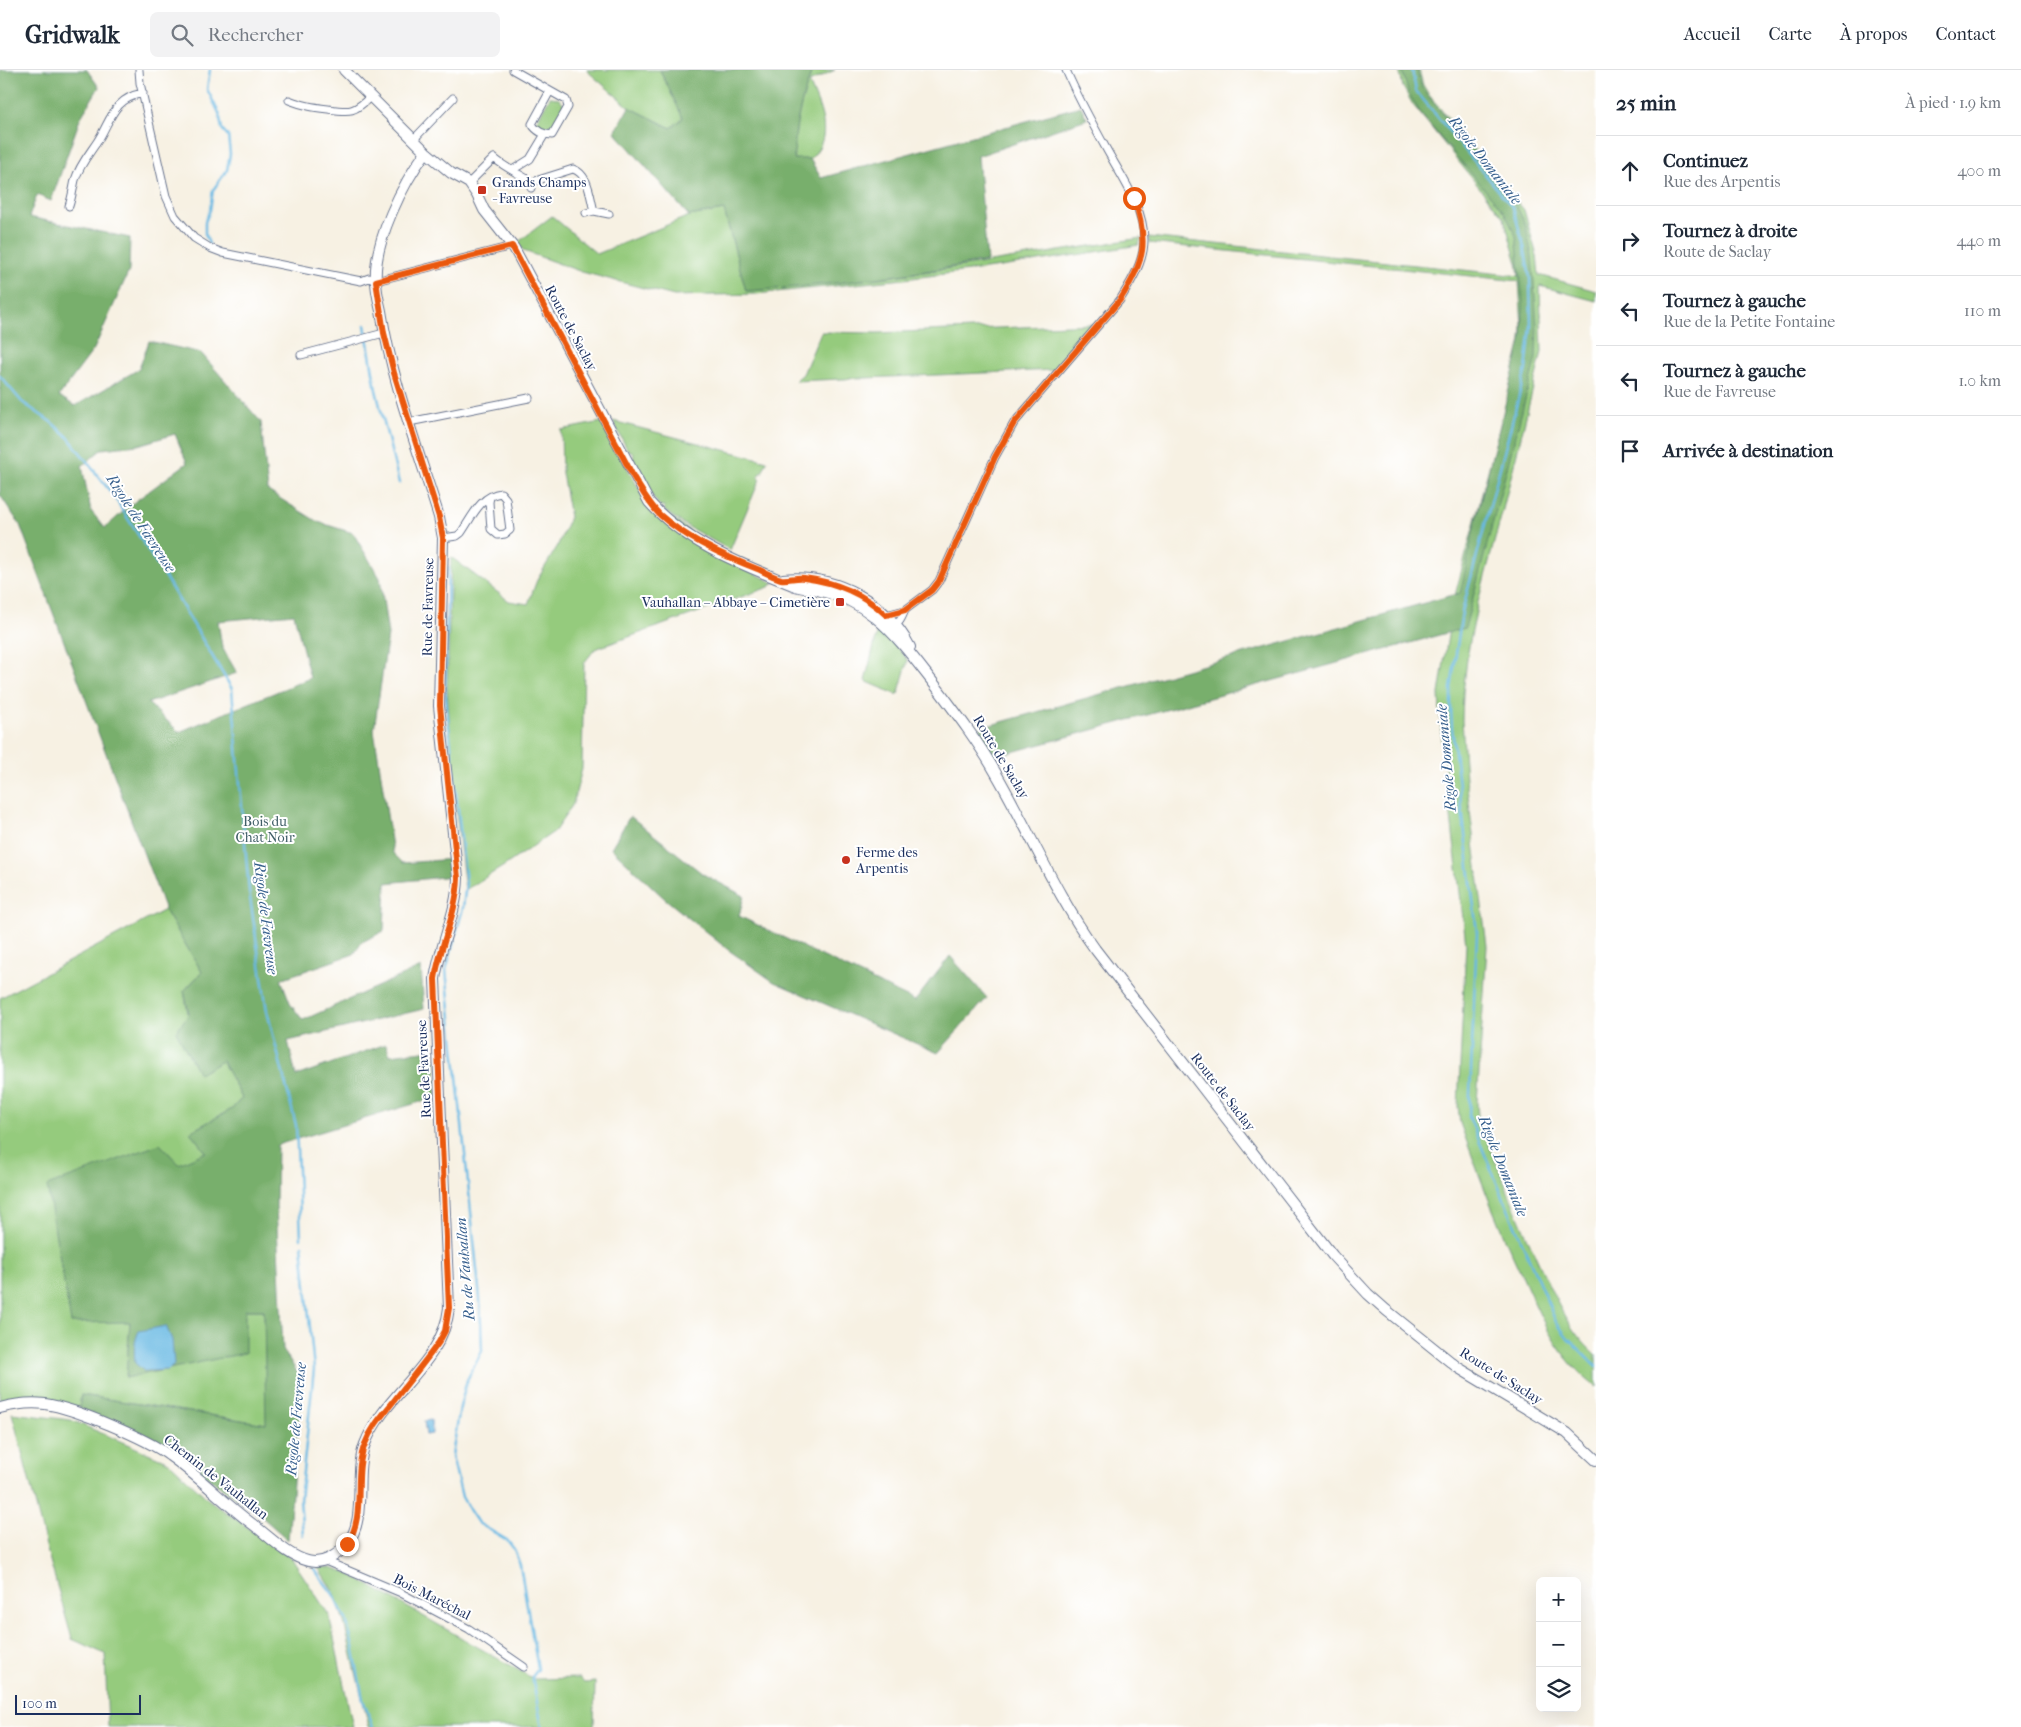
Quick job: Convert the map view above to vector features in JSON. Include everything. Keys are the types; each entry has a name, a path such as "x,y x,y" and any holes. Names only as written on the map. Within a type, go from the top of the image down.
{"main road":[{"name":"Route de Saclay","path":"344,70 426,152 451,173 469,183 477,194 484,210 512,246 649,502 659,514 688,535 745,564 797,586 820,590 841,597 861,607 884,626 917,661 952,706 988,758 1084,934 1333,1256 1386,1310 1457,1367 1567,1433 1596,1460"},
{"name":"Rue de Favreuse","path":"323,1560 339,1551 352,1536 356,1525 361,1457 369,1436 432,1353 445,1331 449,1308 435,979 438,960 458,892 458,878 440,706 443,538 439,517 409,422 384,333 376,281 380,248 387,225 408,178 426,152"},
{"name":"Route de Saclay","path":"782,579 805,578 822,581 847,589 866,599 896,625 917,661"},
{"name":"Chemin de Vauhallan","path":"0,1408 22,1404 48,1405 79,1414 145,1441 179,1462 237,1513 296,1556 313,1562 323,1560"}],"street":[{"path":"139,70 166,196 175,216 194,238 210,248 223,253 302,270 361,281 370,278 376,281 512,246"},
{"path":"513,70 566,100 568,107 552,135 536,130 532,124 550,91"},
{"path":"886,615 905,610 932,590 942,576 983,482 1014,423 1120,300 1132,281 1140,260 1144,240 1141,220 1134,198 1077,96 1066,70"},
{"path":"69,206 74,193 78,172 99,139 110,115 124,102 143,93"},
{"path":"289,100 314,109 329,109 342,112 362,106 371,96"},
{"path":"414,139 453,98"},
{"path":"514,170 530,159 545,134"},
{"path":"469,183 494,158 502,165 514,170 532,185 574,169 579,171 585,178 594,211"},
{"path":"586,214 594,211 609,214"},
{"path":"302,355 384,333"},
{"path":"409,422 529,398"},
{"path":"443,538 457,536 461,533 481,503 493,494 501,493 506,499 510,530 506,534 498,535 492,528 490,497"},
{"name":"Route de Saclay","path":"861,607 870,608 891,626 896,625"},
{"path":"896,625 901,620 905,610"},
{"name":"Bois Maréchal","path":"323,1560 399,1592 469,1629 524,1667"}],"green space":[{"name":"Bois du Chat Noir","path":"0,70 87,70 99,87 80,119 51,201 37,195 29,217 130,238 129,271 94,349 59,396 75,406 139,369 149,341 201,353 261,422 268,491 318,522 353,533 380,578 388,635 374,730 393,853 403,863 453,859 453,876 386,883 384,931 362,942 354,954 281,979 291,1005 303,1020 421,967 424,1009 288,1041 296,1076 386,1044 390,1055 431,1050 435,1061 437,1097 277,1145 276,1206 283,1349 302,1380 288,1540 263,1518 171,1450 79,1408 81,1395 266,1424 264,1310 245,1310 245,1353 126,1378 130,1322 71,1323 47,1186 160,1144 179,1164 206,1152 190,1132 232,1109 242,1098 222,1061 199,1074 176,1031 189,1014 184,991 202,972 165,910 20,525 0,495","holes":["175,434 187,463 133,503 105,528 91,511 82,466 102,449 138,445","294,614 310,678 179,732 148,703 237,673 222,647 218,621"]},
{"path":"586,70 660,70 683,118 671,128 629,107"},
{"path":"660,70 812,70 799,114 795,135 794,159 810,159 821,178 1081,106 1087,119 978,156 987,261 867,279 746,291 724,210 689,216 615,132 629,107 671,128 683,118"},
{"path":"812,70 835,70 809,82 821,112 824,131 822,141 818,150 810,159 794,160 795,136 799,114"},
{"path":"1399,70 1419,70 1423,85 1429,95 1524,210 1537,256 1539,275 1596,291 1596,301 1540,286 1542,352 1478,602 1468,651 1462,720 1466,779 1487,946 1477,1103 1478,1116 1524,1230 1558,1304 1570,1325 1596,1355 1596,1387 1582,1376 1561,1351 1537,1309 1482,1182 1460,1123 1458,1106 1466,944 1441,732 1439,694 1453,603 1520,350 1522,327 1519,281 1149,243 1149,237 1520,276 1520,280 1533,275 1519,275 1504,218 1413,105 1403,87"},
{"path":"1402,70 1417,70 1422,88 1516,204 1526,226 1532,256 1537,325 1536,358 1465,628 994,757 980,728 1460,593 1474,528 1522,337 1523,305 1516,236 1504,212 1422,116 1408,92"},
{"path":"550,97 559,99 565,107 552,128 544,131 540,129 536,122"},
{"path":"724,210 746,291 895,276 1141,238 1139,245 1001,267 756,294 674,296 582,272 524,251 517,243 552,216 597,254 689,216"},
{"path":"1093,324 1055,370 795,381 803,374 821,332 877,333"},
{"path":"613,421 767,461 762,473 760,473 758,478 760,479 730,550 685,525 665,511 664,506 660,506 633,459 634,453 627,449"},
{"path":"601,422 638,487 650,502 732,562 774,583 769,587 595,649 584,663 582,769 573,804 555,831 465,890 454,793 447,688 451,557 509,601 528,604 537,580 557,547 570,517 562,473 561,430"},
{"path":"879,626 908,660 898,695 865,681"},
{"path":"630,816 703,874 744,896 739,916 915,1001 950,956 987,998 938,1053 774,982 727,949 664,898 611,848"},
{"path":"165,910 202,972 184,991 199,1074 222,1060 242,1098 232,1109 190,1132 206,1152 179,1165 160,1144 71,1323 130,1321 126,1378 245,1310 264,1310 267,1424 81,1395 79,1408 50,1399 30,1396 0,1401 0,998"},
{"path":"12,1413 71,1420 169,1462 209,1500 292,1559 329,1615 353,1727 108,1727 105,1654 72,1639"},
{"path":"317,1566 349,1574 534,1679 580,1678 584,1683 595,1682 594,1727 369,1727 344,1622 335,1594"}],"water":[{"path":"166,1326 172,1340 174,1365 168,1370 144,1371 135,1363 135,1346 139,1331"},
{"path":"431,1420 432,1434 426,1435 424,1421"}],"waterway":[{"name":"Ru de Vauhallan","path":"209,244 205,234 205,222 210,210 213,190 227,170 230,154 228,136 222,129 219,113 207,89 210,70"},
{"name":"Rigole Domaniale","path":"1412,70 1416,91 1513,208 1524,246 1530,278 1531,326 1526,369 1462,612 1451,689 1452,728 1477,932 1469,1117 1556,1322 1568,1338 1596,1366"},
{"name":"Ru de Vauhallan","path":"365,325 376,390 399,483"},
{"name":"Rigole de Favreuse","path":"0,376 22,402 51,422 68,437 113,495 232,689 249,891 267,1011 296,1125 301,1238"},
{"name":"Ru de Vauhallan","path":"448,567 445,691 466,883 463,908 446,970 480,1299 482,1351 467,1380 460,1407 452,1456 462,1497 470,1511 478,1523 507,1540 514,1549 520,1565 538,1669 532,1677 542,1727"},
{"name":"Rigole de Favreuse","path":"302,1245 314,1369 300,1500 303,1535"},
{"name":"Rigole de Favreuse","path":"314,1569 333,1594 346,1619 363,1700 373,1727"}],"place":[{"name":"Grands Champs - Favreuse","path":"482,190"},
{"name":"Vauhallan – Abbaye – Cimetière","path":"840,602"},
{"name":"Ferme des Arpentis","path":"846,860"}],"route":[{"path":"347,1544 356,1525 359,1470 364,1446 374,1426 439,1342 445,1331 449,1308 435,979 438,960 458,892 458,878 455,835 441,735 443,538 439,517 394,373 384,333 376,281 512,246 634,478 659,514 710,548 745,564 782,579 805,578 847,589 866,599 886,615 905,610 932,590 939,581 979,490 1014,423 1120,300 1132,281 1140,260 1144,240 1141,220 1134,198"}]}
